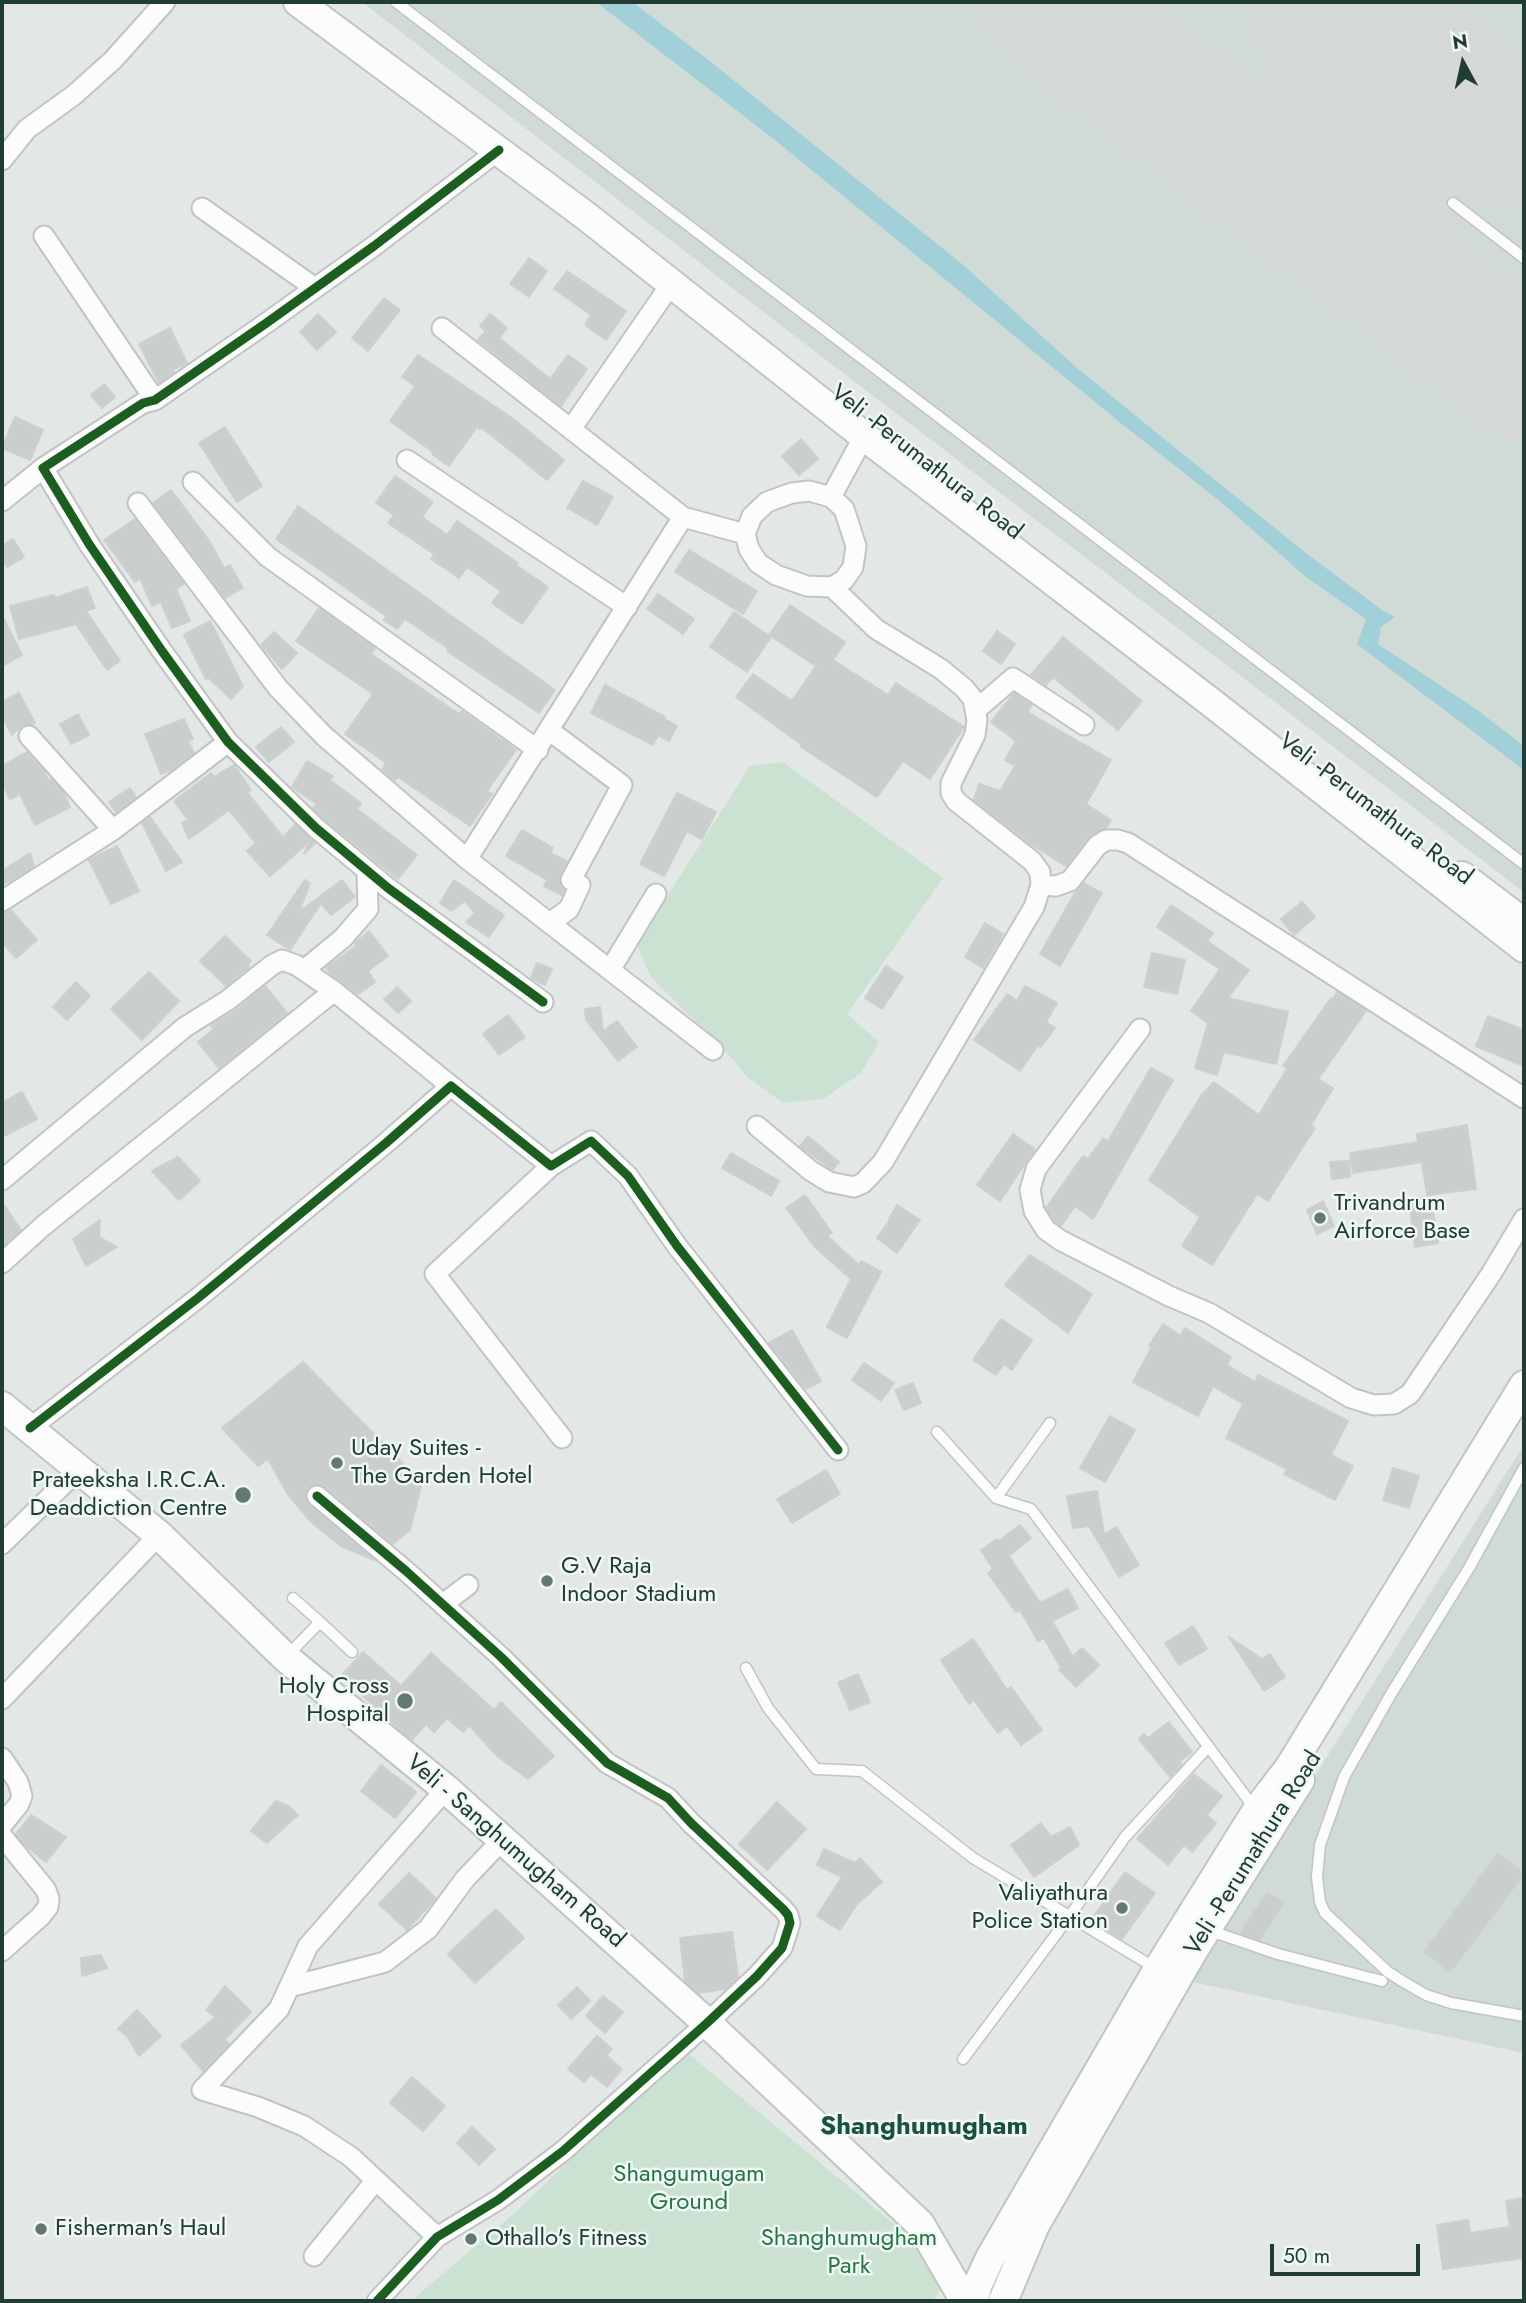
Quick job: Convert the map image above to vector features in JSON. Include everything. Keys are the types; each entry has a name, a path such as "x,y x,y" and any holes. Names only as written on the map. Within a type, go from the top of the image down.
{"main road":[{"path":"298,2 586,216 864,436 1524,948"},
{"name":"Veli -Perumathura Road","path":"329,2 710,292 879,428 1373,810 1524,923"},
{"path":"973,2301 989,2258 1158,1969 1256,1812 1289,1768 1524,1385"},
{"name":"Veli - Sanghumugham Road","path":"2,1406 159,1535 286,1658 446,1788 707,2023 920,2224 965,2301"},
{"name":"Veli -Perumathura Road","path":"1003,2301 1035,2225 1206,1930 1524,1418"}],"street":[{"path":"2,160 27,129 74,95 113,60 165,2"},
{"path":"2,501 43,468 143,403 155,400 315,288 499,150"},
{"path":"202,208 315,288"},
{"path":"44,236 155,400"},
{"path":"571,429 671,284"},
{"path":"442,328 684,517 745,534"},
{"path":"831,498 864,436"},
{"path":"407,460 627,607"},
{"path":"43,468 104,566 228,742 316,828 367,871 543,1002"},
{"path":"193,482 268,557 538,750"},
{"path":"809,491 831,498 844,509 856,546 853,567 844,580 832,587 807,586 776,575 758,563 749,549 745,534 752,516 767,502 792,493 809,491"},
{"path":"138,503 278,688 324,736 467,859 713,1050"},
{"path":"467,859 684,517"},
{"path":"832,587 876,629 941,670 964,688 973,699 976,709 975,735 951,783 951,793 956,802 1032,862 1046,881"},
{"path":"976,709 1013,678 1084,725"},
{"path":"550,731 622,785 571,880 580,885 569,909 550,923"},
{"path":"29,736 113,830"},
{"path":"2,901 113,830 228,742"},
{"path":"1046,881 1070,881 1097,846 1106,840 1128,843 1524,1098"},
{"path":"304,970 343,937 368,909 367,871"},
{"path":"757,1126 811,1171 829,1182 854,1187 863,1183 883,1162 1034,906 1046,881"},
{"path":"610,970 656,894"},
{"path":"2,1180 185,1027 228,1000 282,960 304,970 334,991 551,1166"},
{"path":"2,1263 53,1217 334,991"},
{"path":"1140,1028 1036,1169 1030,1190 1034,1211 1046,1230 1060,1240 1169,1296 1209,1313 1351,1398 1374,1405 1394,1404 1410,1394 1524,1219"},
{"path":"30,1427 198,1298 451,1086"},
{"path":"562,1438 435,1274 551,1166 591,1141 628,1176 677,1246 838,1450"},
{"path":"2,1544 80,1468"},
{"path":"317,1496 501,1657 607,1763 668,1798 788,1915 790,1923 782,1948 707,2023 563,2151 498,2200 437,2237 377,2301"},
{"path":"2,1699 159,1535"},
{"path":"443,1604 468,1585"},
{"path":"2,1758 18,1782 22,1796 2,1825"},
{"path":"437,2237 351,2157 304,2126 258,2107 202,2090 279,2008 308,1946 446,1788"},
{"path":"2,1836 46,1891 49,1899 48,1907 40,1917 2,1951"},
{"path":"289,1987 385,1962 428,1929 464,1879 503,1839"},
{"path":"314,2256 376,2180"}],"lane":[{"path":"396,2 1524,864"},
{"path":"1453,203 1524,258"},
{"path":"996,1498 1051,1423"},
{"path":"937,1432 996,1498 1031,1508 1256,1812"},
{"path":"1524,1468 1469,1568 1391,1694 1344,1777 1324,1833 1317,1877 1325,1913 1388,1972 1426,1995 1444,2001 1524,2016"},
{"path":"293,1598 352,1652"},
{"path":"286,1658 320,1622"},
{"path":"746,1668 768,1708 816,1769 862,1771 973,1858 1158,1969"},
{"path":"963,2059 1125,1838 1208,1747"},
{"path":"1206,1930 1278,1954 1382,1981"}],"shaded area":[{"path":"362,2 1524,2 1524,892 783,327"},
{"path":"1524,1445 1524,2053 1188,1981 1328,1755"}],"green space":[{"path":"783,762 943,878 847,1014 879,1042 861,1073 823,1099 783,1103 746,1076 731,1057 650,976 637,944 750,766"},
{"name":"Shangumugam Ground","path":"684,2050 936,2259 940,2289 933,2301 411,2301 518,2210"}],"water":[{"path":"596,2 632,2 706,58 962,264 1077,368 1163,438 1307,554 1395,617 1381,627 1378,644 1476,709 1524,746 1524,770 1357,644 1366,619 1306,577 1221,502 775,140"}],"building":[{"path":"529,258 547,271 529,297 510,284"},
{"path":"567,271 626,311 606,340 585,325 591,315 554,289"},
{"path":"384,298 400,310 368,351 352,338"},
{"path":"318,314 336,332 317,350 300,332"},
{"path":"490,314 507,328 499,338 550,379 568,355 587,369 561,406 478,340 486,331 480,326"},
{"path":"170,328 187,363 172,370 174,372 159,383 139,344"},
{"path":"418,355 512,418 564,460 547,480 481,427 477,427 449,466 432,454 433,452 390,421 415,386 402,377"},
{"path":"104,384 115,397 102,408 91,395"},
{"path":"15,417 43,430 30,460 2,448"},
{"path":"225,427 262,486 237,502 199,443"},
{"path":"801,439 818,459 799,475 782,456"},
{"path":"395,476 433,502 422,517 447,535 457,521 548,587 522,624 492,603 501,591 467,567 459,578 431,559 434,554 388,523 394,515 376,503"},
{"path":"583,481 613,497 597,525 567,508"},
{"path":"171,490 210,542 224,568 230,565 243,588 225,598 153,503"},
{"path":"298,506 555,690 539,713 405,619 397,629 384,620 386,616 276,539"},
{"path":"135,519 184,584 176,589 190,621 172,628 161,602 152,606 140,578 135,582 104,540"},
{"path":"13,539 24,557 7,567 2,558 2,546"},
{"path":"689,550 757,591 743,614 675,572"},
{"path":"87,587 95,608 86,611 120,661 107,670 76,624 19,639 10,606 54,595 55,598"},
{"path":"658,594 694,619 683,634 647,609"},
{"path":"790,605 845,642 833,660 888,695 896,683 964,727 930,779 903,761 877,797 801,747 802,745 736,697 753,674 792,701 816,666 769,635"},
{"path":"319,608 375,648 371,654 459,714 462,711 516,750 487,791 492,794 470,826 398,777 395,780 382,769 386,763 345,734 373,694 296,641"},
{"path":"734,612 771,637 747,672 710,647"},
{"path":"2,615 22,655 2,666"},
{"path":"210,621 243,686 231,699 209,678 206,679 184,635"},
{"path":"997,631 1015,644 1001,664 983,651"},
{"path":"274,632 297,653 282,669 261,645"},
{"path":"1063,637 1142,701 1118,730 1053,677 1046,685 1031,675"},
{"path":"605,685 677,726 669,741 658,735 653,745 591,713"},
{"path":"19,693 35,723 21,726 12,735 2,716 2,702"},
{"path":"1014,693 1032,705 1027,712 1111,760 1086,804 1111,820 1106,828 1088,838 1066,866 1029,843 974,800 979,784 1000,791 1015,766 1005,760 1016,741 991,722"},
{"path":"78,714 89,735 71,744 60,724"},
{"path":"184,719 193,739 188,741 194,753 173,769 161,774 145,734"},
{"path":"281,727 294,742 269,762 256,747"},
{"path":"27,752 49,781 51,779 63,792 70,807 35,825 20,794 10,799 2,783 2,766"},
{"path":"307,761 333,776 330,780 361,803 357,809 417,855 398,879 324,819 313,808 317,804 292,787"},
{"path":"234,765 251,790 247,792 283,837 295,825 315,843 304,854 309,842 270,876 247,851 256,843 229,810 189,839 182,823 188,820 174,801 211,773 214,777"},
{"path":"130,788 136,797 116,812 109,802"},
{"path":"677,793 716,812 702,839 687,831 664,876 640,864"},
{"path":"150,817 182,862 166,871 142,823"},
{"path":"522,830 553,848 550,853 567,861 559,880 564,890 562,895 544,886 547,880 506,856"},
{"path":"117,846 139,891 111,904 89,860"},
{"path":"30,853 34,866 2,884 2,871"},
{"path":"305,880 310,883 299,912 342,880 355,897 331,915 321,903 290,950 267,935"},
{"path":"454,880 504,915 489,937 466,922 475,913 465,901 451,911 440,903"},
{"path":"1084,883 1102,893 1060,966 1040,954 1076,891"},
{"path":"1302,902 1315,917 1294,935 1281,919"},
{"path":"1171,905 1213,933 1207,941 1249,970 1228,998 1288,1012 1276,1064 1224,1052 1217,1075 1195,1068 1208,1023 1191,1011 1220,969 1157,927"},
{"path":"11,910 37,940 16,958 2,942 2,913"},
{"path":"985,923 1003,934 983,968 965,957"},
{"path":"369,931 388,956 368,971 375,982 358,994 326,968 356,946 355,943"},
{"path":"225,936 251,961 249,967 226,986 200,961"},
{"path":"1152,953 1185,960 1177,994 1144,987"},
{"path":"537,963 552,969 545,985 531,978"},
{"path":"886,966 903,977 882,1009 865,998"},
{"path":"149,972 179,1001 142,1040 111,1009"},
{"path":"76,982 90,996 67,1020 53,1007"},
{"path":"265,986 287,1013 219,1068 198,1042 214,1029 211,1025 236,1010"},
{"path":"1025,986 1057,1003 1046,1022 1055,1028 1041,1047 1038,1045 1020,1071 974,1040 1007,994 1017,1001"},
{"path":"397,987 411,1001 398,1013 384,999"},
{"path":"1337,992 1366,1011 1318,1079 1333,1088 1311,1125 1315,1128 1268,1201 1257,1194 1212,1265 1182,1246 1200,1217 1149,1180 1201,1096 1214,1082 1259,1115 1288,1067 1283,1066"},
{"path":"600,1007 603,1031 617,1021 637,1047 618,1061 586,1020 585,1009"},
{"path":"508,1015 525,1037 499,1055 483,1034"},
{"path":"1488,1016 1524,1030 1524,1066 1476,1046"},
{"path":"1151,1068 1173,1080 1093,1219 1075,1206 1061,1226 1046,1208 1083,1156 1088,1159 1103,1138 1108,1141"},
{"path":"22,1092 37,1119 2,1137 2,1103"},
{"path":"1467,1125 1476,1189 1427,1195 1422,1162 1353,1173 1350,1153 1418,1142 1417,1134"},
{"path":"1013,1134 1035,1149 1000,1201 977,1185"},
{"path":"808,1136 839,1162 832,1170 800,1146"},
{"path":"731,1153 779,1181 771,1196 722,1168"},
{"path":"178,1157 200,1181 179,1200 152,1171"},
{"path":"1349,1161 1350,1177 1332,1179 1330,1162"},
{"path":"805,1195 832,1233 827,1236 859,1265 861,1261 881,1272 847,1338 827,1327 851,1279 814,1246 786,1208"},
{"path":"1431,1196 1438,1243 1415,1247 1409,1199"},
{"name":"Trivandrum Airforce Base","path":"1323,1201 1334,1226 1317,1234 1307,1210"},
{"path":"2,1202 21,1230 2,1247"},
{"path":"897,1205 920,1220 897,1253 877,1238"},
{"path":"100,1220 99,1237 117,1247 86,1266 73,1239"},
{"path":"1030,1255 1092,1294 1068,1333 1005,1285"},
{"path":"1001,1319 1032,1340 1012,1370 1004,1364 996,1375 973,1360"},
{"path":"1163,1324 1181,1336 1185,1328 1231,1357 1227,1365 1255,1382 1258,1375 1348,1421 1331,1455 1353,1466 1335,1500 1284,1474 1287,1469 1226,1438 1243,1404 1213,1386 1198,1416 1133,1382 1152,1347 1149,1346"},
{"path":"792,1330 821,1381 806,1389 769,1343"},
{"name":"Uday Suites - The Garden Hotel","path":"303,1362 422,1483 410,1530 393,1544 325,1487 314,1484 307,1489 305,1499 309,1505 374,1560 341,1546 310,1521 287,1493 268,1459 258,1466 222,1428"},
{"path":"864,1363 894,1383 881,1401 852,1380"},
{"path":"913,1383 921,1403 904,1410 895,1390"},
{"path":"1110,1416 1135,1430 1105,1482 1080,1468"},
{"path":"1393,1468 1419,1476 1409,1508 1383,1500"},
{"path":"826,1470 840,1494 792,1523 777,1499"},
{"path":"1097,1491 1104,1534 1116,1527 1139,1565 1119,1577 1089,1526 1073,1528 1067,1496"},
{"path":"1020,1525 1031,1538 1009,1556 1040,1603 1068,1589 1078,1608 1052,1621 1073,1657 1082,1648 1099,1665 1076,1687 1059,1670 1061,1668 1044,1638 1038,1641 1020,1610 1016,1612 988,1573 993,1569 981,1550 997,1539 999,1541"},
{"path":"1193,1626 1207,1649 1179,1665 1165,1643"},
{"path":"1229,1637 1262,1659 1270,1654 1285,1677 1264,1691"},
{"path":"973,1639 1007,1690 1011,1687 1042,1730 1021,1745 1007,1726 998,1733 974,1700 969,1704 941,1660"},
{"path":"363,1652 401,1686 431,1653 494,1710 501,1702 554,1756 528,1779 496,1755 469,1725 463,1732 447,1718 434,1732 426,1724 412,1740 341,1676"},
{"path":"858,1674 870,1702 850,1710 838,1683"},
{"path":"1169,1722 1192,1752 1179,1762 1182,1764 1170,1777 1139,1739 1144,1734 1148,1738"},
{"path":"381,1765 416,1792 395,1818 361,1791"},
{"path":"1194,1774 1222,1796 1207,1815 1216,1823 1192,1852 1184,1845 1168,1865 1137,1839"},
{"path":"276,1801 288,1806 298,1815 267,1843 251,1831"},
{"path":"777,1802 806,1829 767,1870 739,1844"},
{"path":"31,1815 66,1837 46,1862 16,1834"},
{"path":"1041,1823 1051,1837 1070,1827 1079,1845 1034,1877 1011,1845"},
{"path":"824,1849 855,1863 860,1858 882,1882 857,1904 840,1930 817,1916 842,1877 817,1865"},
{"path":"1498,1853 1524,1874 1450,1972 1424,1952"},
{"name":"Valiyathura Police Station","path":"1125,1872 1155,1893 1122,1939 1091,1920"},
{"path":"409,1873 436,1898 407,1930 379,1904"},
{"path":"1267,1893 1284,1903 1259,1940 1244,1935 1241,1932"},
{"path":"496,1909 524,1938 475,1983 448,1954"},
{"path":"732,1932 738,1977 725,1989 698,1993 685,1981 680,1938"},
{"path":"101,1955 107,1968 82,1976 81,1958"},
{"path":"225,1986 251,2012 225,2039 229,2044 203,2071 181,2045 216,2017 206,2010"},
{"path":"577,1987 590,2001 571,2019 558,2005"},
{"path":"603,1996 623,2012 605,2033 586,2016"},
{"path":"137,2010 161,2036 139,2056 127,2036 118,2029"},
{"path":"597,2036 612,2049 606,2055 622,2069 607,2087 591,2074 584,2082 568,2069"},
{"path":"412,2077 445,2106 423,2131 390,2103"},
{"path":"472,2127 495,2149 479,2165 457,2143"},
{"path":"1524,2198 1524,2258 1443,2269 1437,2225 1468,2220 1470,2233 1510,2227 1506,2201"}],"taxiway":[{"path":"1281,2 1281,25 1286,49 1295,71 1306,87 1453,203"}],"runway":[{"path":"1042,2 1524,373"},
{"path":"1341,2 1524,143"}],"cycle path":[{"path":"499,150 374,246 265,324 155,400 143,403 43,468 89,544 228,742 316,828 388,888 543,1002"},
{"path":"30,1428 198,1298 451,1086 551,1166 591,1141 628,1176 677,1246 838,1450"},
{"path":"317,1496 406,1571 501,1657 607,1763 668,1798 783,1909 790,1923 782,1948 757,1976 707,2023 563,2151 498,2200 437,2237 377,2301"}],"place":[{"name":"Trivandrum Airforce Base","path":"1320,1218"},
{"name":"Uday Suites - The Garden Hotel","path":"337,1463"},
{"name":"Prateeksha I.R.C.A. Deaddiction Centre","path":"243,1495"},
{"name":"G.V Raja Indoor Stadium","path":"547,1581"},
{"name":"Holy Cross Hospital","path":"405,1701"},
{"name":"Valiyathura Police Station","path":"1122,1908"},
{"name":"Fisherman's Haul","path":"41,2229"},
{"name":"Othallo's Fitness","path":"471,2239"}],"district":[{"name":"Shanghumugham","path":"924,2128"}],"park label":[{"name":"Shanghumugham Park","path":"849,2253"}]}
